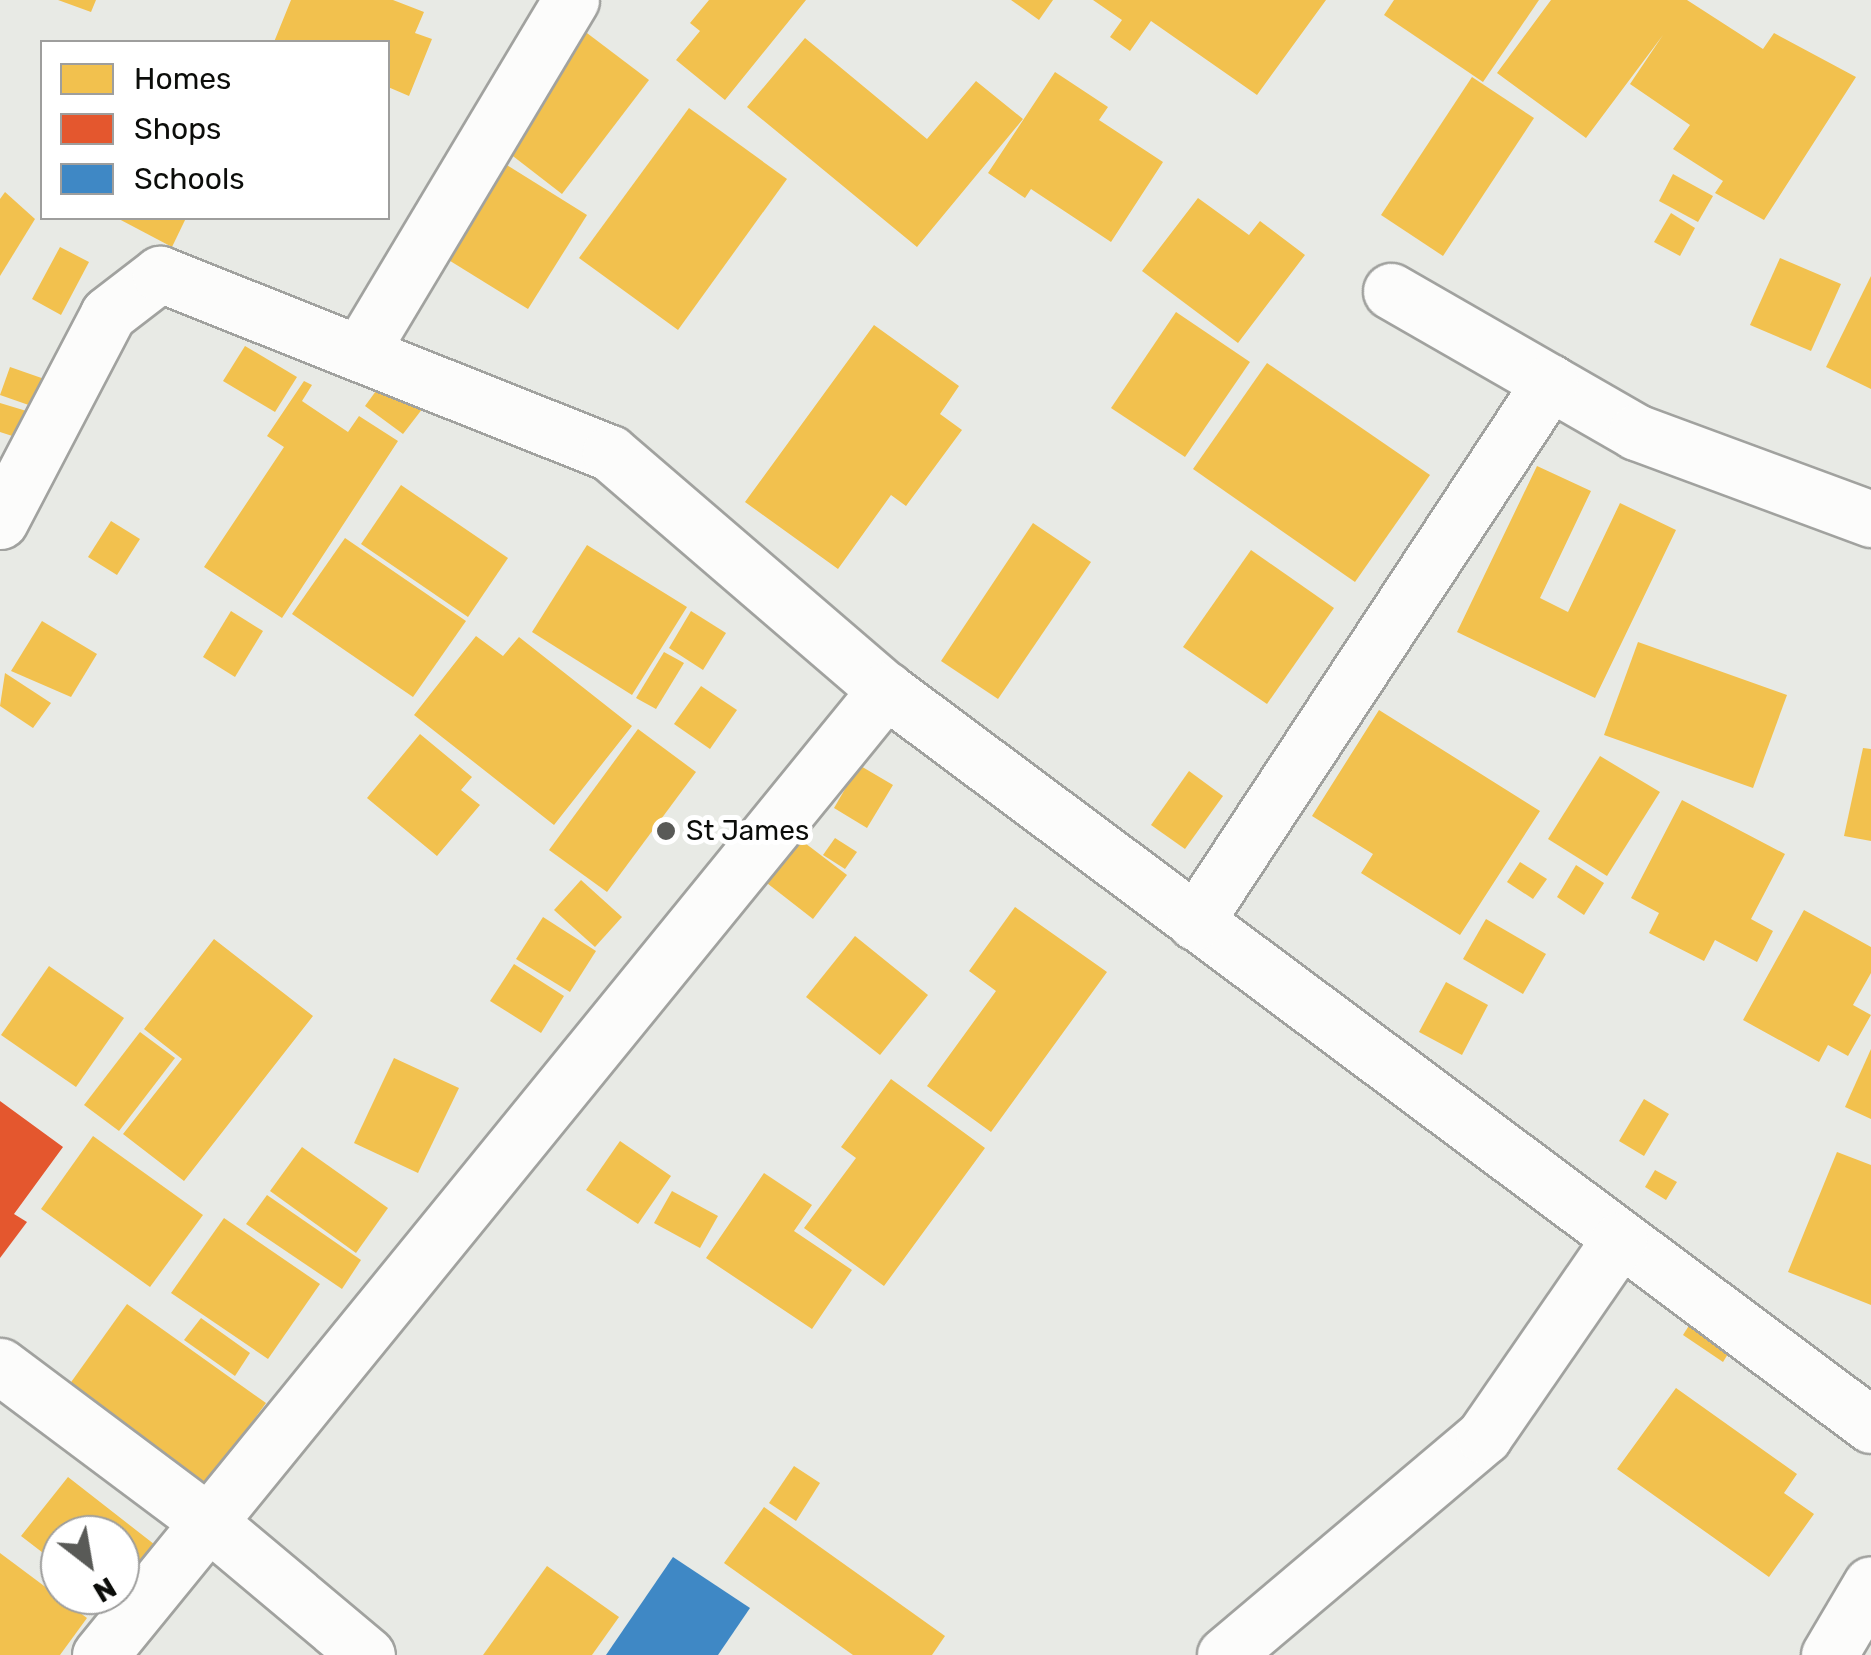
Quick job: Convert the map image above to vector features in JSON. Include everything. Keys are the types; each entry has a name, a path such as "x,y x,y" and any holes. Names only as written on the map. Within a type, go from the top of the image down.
{"street":[{"path":"362,349 571,0"},
{"path":"0,521 108,314 160,274 362,349 610,453 886,690 1871,1425"},
{"path":"1391,291 1636,432 1871,518"},
{"path":"1195,922 1550,382"},
{"path":"100,1655 206,1520 886,690"},
{"path":"1226,1655 1484,1436 1619,1240"},
{"path":"0,1366 206,1520 367,1655"},
{"path":"1829,1655 1871,1584"}],"building: Homes":[{"path":"58,0 96,0 91,12"},
{"path":"291,0 393,0 424,12 415,33 432,39 409,96 390,88 390,40 275,40"},
{"path":"709,0 806,0 725,100 676,60 700,31 690,23"},
{"path":"1011,0 1053,0 1039,20"},
{"path":"1093,0 1326,0 1257,95 1151,21 1130,51 1110,37 1122,20"},
{"path":"1394,0 1539,0 1483,82 1384,15"},
{"path":"1551,0 1687,0 1763,49 1774,33 1856,77 1764,220 1715,193 1723,181 1673,149 1690,125 1630,84 1663,35 1586,138 1497,73"},
{"path":"579,27 649,80 562,194 492,140"},
{"path":"805,38 927,139 976,81 1023,119 917,247 747,107"},
{"path":"1055,72 1108,107 1099,120 1163,162 1111,242 1031,189 1025,198 988,173"},
{"path":"1472,77 1534,118 1443,256 1381,215"},
{"path":"689,108 787,179 678,330 579,258"},
{"path":"507,165 587,215 528,309 447,259"},
{"path":"1673,174 1713,196 1698,222 1659,201"},
{"path":"5,192 35,219 0,276 0,199"},
{"path":"1198,198 1249,235 1260,221 1305,255 1238,343 1142,271"},
{"path":"1671,213 1695,228 1680,256 1654,242"},
{"path":"121,220 185,220 172,247"},
{"path":"60,247 89,262 61,315 32,299"},
{"path":"1780,258 1841,284 1811,351 1750,325"},
{"path":"1871,276 1871,389 1826,367"},
{"path":"1176,312 1250,362 1185,457 1111,408"},
{"path":"874,325 959,386 940,414 962,430 906,506 891,495 838,569 745,502"},
{"path":"245,346 297,377 275,412 223,381"},
{"path":"1267,363 1430,475 1355,582 1193,469"},
{"path":"10,367 53,382 43,410 0,395"},
{"path":"384,380 423,408 403,434 365,406"},
{"path":"304,381 312,385 302,401 348,432 359,416 398,441 282,618 204,567 284,447 267,436"},
{"path":"0,403 43,416 34,443 0,432"},
{"path":"1537,466 1591,491 1540,598 1568,612 1620,503 1676,530 1595,698 1457,632"},
{"path":"401,485 508,558 468,617 361,544"},
{"path":"111,521 140,539 117,575 88,557"},
{"path":"1033,523 1091,562 998,699 941,661"},
{"path":"345,538 466,621 413,697 292,614"},
{"path":"587,545 687,607 632,695 532,632"},
{"path":"1251,550 1334,608 1267,704 1183,647"},
{"path":"231,611 263,631 235,677 203,657"},
{"path":"691,611 726,633 703,670 669,648"},
{"path":"42,621 97,654 71,697 11,671"},
{"path":"476,636 503,656 519,637 632,726 554,825 414,715"},
{"path":"1638,642 1787,695 1753,788 1604,735"},
{"path":"664,652 684,663 656,709 636,698"},
{"path":"5,673 51,703 33,728 0,706"},
{"path":"701,686 737,710 710,749 674,724"},
{"path":"1379,710 1540,811 1460,935 1361,873 1373,854 1312,816"},
{"path":"638,729 696,772 607,892 549,850"},
{"path":"420,734 472,777 461,790 480,805 437,856 367,798"},
{"path":"1863,748 1871,749 1871,841 1844,836"},
{"path":"1600,756 1660,792 1607,876 1548,839"},
{"path":"859,765 893,785 867,828 834,808"},
{"path":"1189,771 1223,796 1185,849 1151,825"},
{"path":"1682,800 1785,854 1751,919 1773,931 1757,962 1715,940 1704,961 1649,933 1659,913 1631,898"},
{"path":"797,837 847,875 813,919 763,880"},
{"path":"835,838 857,852 845,869 823,855"},
{"path":"1520,862 1547,879 1533,899 1507,882"},
{"path":"1576,865 1604,883 1584,915 1557,897"},
{"path":"581,880 622,917 595,947 554,910"},
{"path":"1015,907 1107,972 991,1132 927,1086 996,991 969,971"},
{"path":"1804,910 1871,947 1871,973 1853,1005 1871,1015 1848,1056 1828,1045 1819,1062 1743,1020"},
{"path":"543,917 596,951 570,992 516,959"},
{"path":"1486,919 1546,954 1523,994 1463,959"},
{"path":"855,936 928,995 880,1055 806,997"},
{"path":"214,939 313,1016 184,1181 123,1134 182,1059 144,1029"},
{"path":"514,964 564,996 541,1033 490,1001"},
{"path":"49,966 124,1018 76,1087 1,1035"},
{"path":"1446,982 1488,1005 1462,1055 1419,1032"},
{"path":"140,1032 175,1058 119,1131 84,1105"},
{"path":"1871,1049 1871,1119 1845,1107"},
{"path":"394,1058 459,1088 418,1173 354,1143"},
{"path":"891,1079 985,1148 884,1286 804,1228 856,1158 841,1147"},
{"path":"1644,1099 1669,1114 1644,1156 1619,1141"},
{"path":"93,1136 203,1215 150,1287 41,1209"},
{"path":"620,1141 671,1176 638,1224 586,1190"},
{"path":"302,1147 388,1208 356,1253 270,1191"},
{"path":"1837,1152 1871,1165 1871,1305 1788,1272"},
{"path":"1655,1170 1677,1182 1666,1200 1645,1187"},
{"path":"764,1173 812,1205 794,1231 852,1270 812,1329 706,1258"},
{"path":"672,1191 718,1216 700,1248 654,1223"},
{"path":"267,1195 361,1260 342,1289 246,1224"},
{"path":"224,1218 320,1284 268,1359 171,1293"},
{"path":"127,1304 266,1403 202,1491 64,1392"},
{"path":"1695,1316 1736,1341 1723,1362 1683,1335"},
{"path":"201,1318 250,1353 235,1376 184,1340"},
{"path":"1676,1388 1797,1474 1784,1493 1814,1514 1769,1577 1617,1469"},
{"path":"794,1466 820,1483 796,1521 769,1503"},
{"path":"68,1477 117,1515 40,1515 40,1551 21,1536"},
{"path":"764,1507 945,1636 932,1655 853,1655 724,1563"},
{"path":"140,1533 159,1548 140,1572"},
{"path":"0,1553 40,1583 40,1615 87,1618 60,1655 0,1655"},
{"path":"547,1566 619,1617 592,1655 483,1655"}],"building: Shops":[{"path":"0,1101 63,1147 14,1214 27,1222 0,1258"}],"building: Schools":[{"path":"673,1557 750,1608 718,1655 606,1655"}],"place":[{"name":"St James","path":"666,831"}]}
